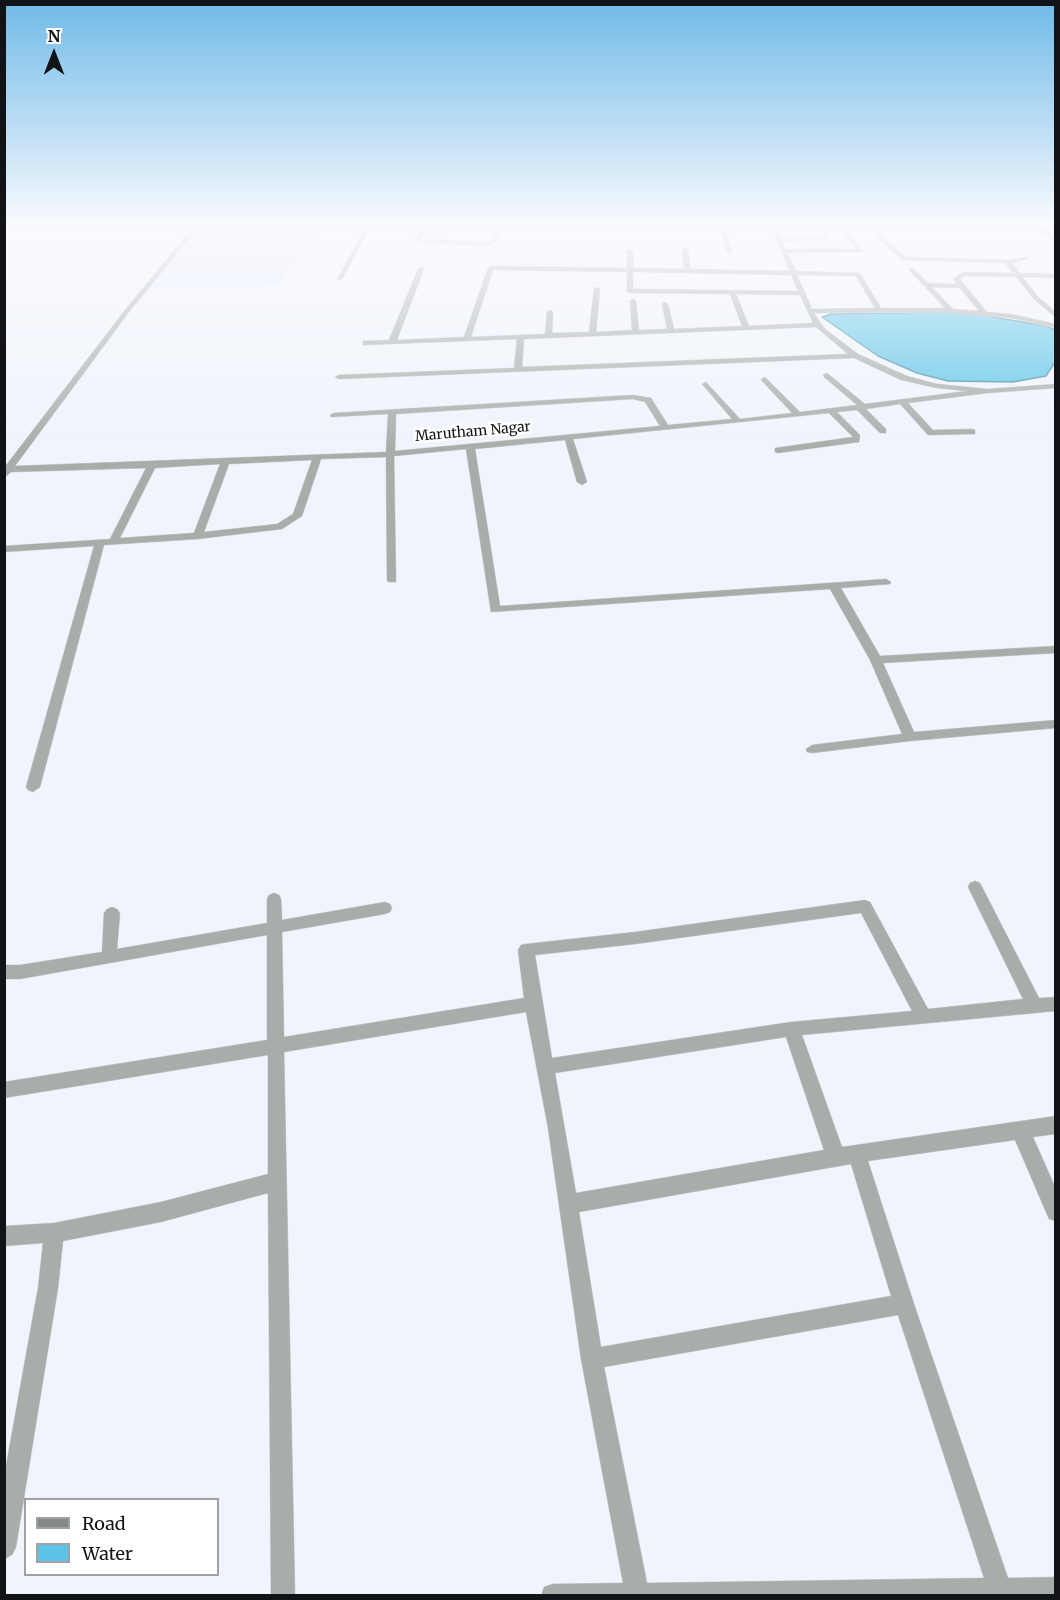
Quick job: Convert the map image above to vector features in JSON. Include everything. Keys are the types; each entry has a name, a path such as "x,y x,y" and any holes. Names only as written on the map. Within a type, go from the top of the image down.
{"street":[{"path":"7,472 135,302"},
{"path":"392,342 408,302"},
{"path":"466,339 479,302"},
{"path":"592,334 596,302"},
{"path":"633,302 636,332"},
{"path":"736,302 746,327"},
{"path":"805,302 822,331 855,356 904,378 937,386 988,392 1052,386 1056,376"},
{"path":"874,302 879,310"},
{"path":"942,302 950,310"},
{"path":"975,302 984,313"},
{"path":"1040,302 1056,316"},
{"path":"665,304 670,330"},
{"path":"809,311 950,310 1011,316 1056,326"},
{"path":"548,335 550,312"},
{"path":"366,343 818,325"},
{"path":"518,369 521,337"},
{"path":"339,377 855,356"},
{"path":"827,375 883,430"},
{"path":"765,379 799,415"},
{"path":"706,384 738,421"},
{"name":"Marutham Nagar","path":"7,472 390,454 799,415 988,392"},
{"path":"334,415 633,397 648,400 665,428"},
{"path":"903,403 931,433 972,432"},
{"path":"778,450 856,440 857,437 831,411"},
{"path":"392,412 390,454 392,580"},
{"path":"568,437 582,482"},
{"path":"470,446 495,610 886,582"},
{"path":"4,549 198,536 279,527 297,516 317,457"},
{"path":"198,536 226,461"},
{"path":"113,542 152,465"},
{"path":"33,787 100,542"},
{"path":"834,586 876,660 910,737"},
{"path":"876,660 1056,649"},
{"path":"812,749 910,737 1056,724"},
{"path":"975,887 1034,1005"},
{"path":"274,899 283,1596"},
{"path":"637,1594 592,1359 557,1128 533,1004 526,950 635,938 865,906 924,1017"},
{"path":"4,972 20,972 385,908"},
{"path":"109,957 112,913"},
{"path":"4,1090 533,1004"},
{"path":"545,1067 790,1029 1056,1004"},
{"path":"790,1029 846,1156 904,1304 1000,1590"},
{"path":"568,1204 846,1156 1056,1125"},
{"path":"1020,1129 1056,1212"},
{"path":"4,1236 54,1233 161,1212 278,1181"},
{"path":"4,1546 48,1288 54,1233"},
{"path":"592,1359 904,1304"},
{"path":"553,1596 1056,1589"}],"water":[{"path":"940,312 987,316 1047,326 1055,330 1055,362 1046,376 1013,382 948,381 917,373 878,356 822,317 831,314"}]}
